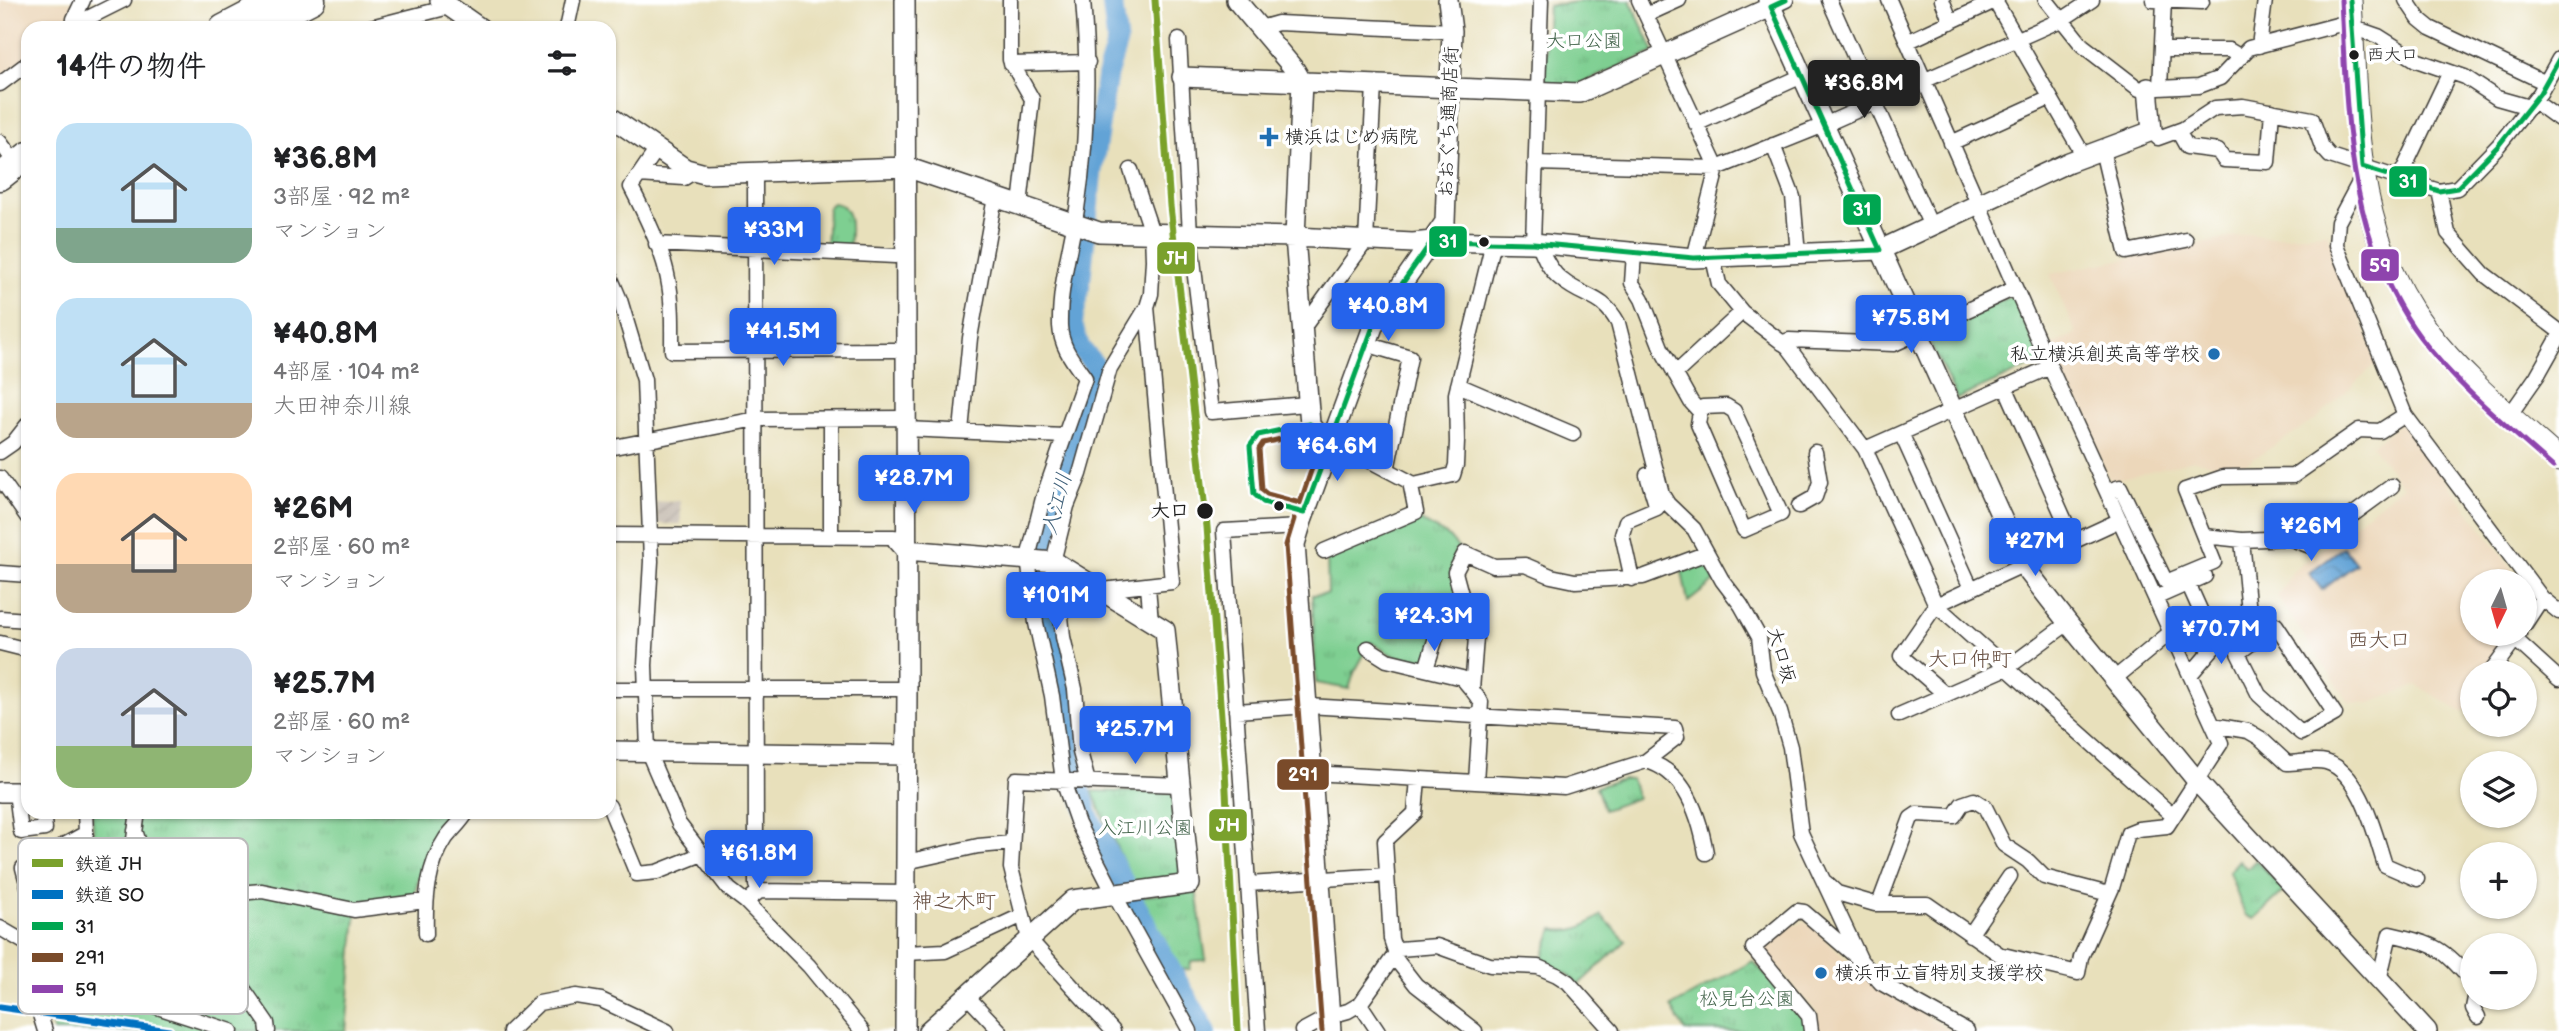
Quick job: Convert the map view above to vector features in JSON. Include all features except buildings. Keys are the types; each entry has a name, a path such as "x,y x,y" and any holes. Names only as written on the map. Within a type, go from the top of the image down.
{"highway":[{"path":"250,21 293,10"},
{"path":"272,21 293,10"},
{"path":"0,197 18,168"}],"main road":[{"path":"2351,16 2362,172 2376,236 2392,274 2424,328 2445,353 2509,416 2559,460"}],"street":[{"path":"85,21 124,0"},
{"path":"569,21 573,0"},
{"path":"893,0 900,167 901,422 901,893 896,1031"},
{"path":"901,422 895,350 895,256 905,0"},
{"path":"1010,0 1010,60 1032,99 1020,205"},
{"path":"1083,0 1088,101 1077,211 1084,227 1060,327 1064,348 1085,378 1042,498 1030,559 1036,623 1052,696 1065,781 1078,824 1190,1031"},
{"path":"1236,0 1302,82 1295,237 1310,424 1414,484 1453,475 1456,465 1456,394 1493,242"},
{"name":"おおぐち通商店街","path":"1330,1023 1295,544 1374,324 1445,222 1452,31 1448,0"},
{"path":"1639,0 1717,168 1703,258 1718,284 1742,312 1782,343 1865,449 1936,605 2173,817"},
{"path":"1646,15 1679,0"},
{"path":"1829,0 1931,226"},
{"path":"1825,882 1837,893 1879,904 1927,904 1999,954 2078,973 2081,957 2109,894 2128,833 2138,829 2167,826 2221,743 2050,367 1889,0"},
{"path":"1942,0 1951,22"},
{"path":"2046,0 2082,45 2139,89 2199,86 2220,78 2249,48 2351,16 2416,60 2465,77 2497,98 2532,104 2559,120"},
{"path":"1535,163 1717,168 1824,125 2063,19 2092,0"},
{"path":"2153,0 2202,2"},
{"path":"2164,0 2162,50 2154,88 2152,131 2158,138 2178,131 2215,108 2243,106 2272,111 2312,119 2322,146 2330,156 2362,172 2400,177 2439,191 2457,188 2498,146 2532,104 2557,67"},
{"path":"2259,46 2265,0"},
{"path":"2406,0 2419,19 2430,28 2546,83"},
{"path":"76,21 82,1"},
{"path":"1536,244 1535,163 1545,1"},
{"path":"1907,42 1996,1 2050,98 2093,153 2126,252 2186,240"},
{"path":"1182,77 1578,93 1775,2 1802,76 2023,565 2196,779 2427,1031"},
{"path":"389,21 444,3 469,21"},
{"path":"1260,28 1278,23 1452,31"},
{"path":"1179,40 1190,234 1211,412 1307,404"},
{"path":"2162,50 2229,50 2241,57"},
{"path":"1012,64 1088,62"},
{"path":"0,84 21,68"},
{"path":"2400,177 2450,72"},
{"path":"1696,124 1802,76"},
{"path":"1301,326 1306,324 1366,241 1374,85"},
{"path":"1951,143 2050,98"},
{"path":"2178,131 2187,147 2218,151 2224,160 2268,162 2272,111"},
{"path":"616,121 686,169 695,172 705,174 900,167 1084,227 1152,233 1413,243 1432,240 1536,244 1703,258 1880,250 2093,153 2152,131"},
{"path":"0,142 18,168"},
{"path":"1773,145 1793,197 1798,254"},
{"path":"657,149 631,187 668,275 672,351 895,350"},
{"path":"1088,782 1080,752 1075,689 1063,637 1055,554 1067,506 1080,474 1110,368 1147,307 1151,294 1152,233 1131,170"},
{"path":"639,175 684,178 695,172"},
{"path":"755,172 756,885 760,891"},
{"path":"2362,172 2338,222 2336,246 2405,415 2542,598 2558,609"},
{"path":"2439,191 2448,233 2484,274 2559,331"},
{"path":"961,431 970,338 995,197"},
{"path":"656,243 895,256"},
{"name":"大口坂","path":"1536,244 1545,261 1560,279 1598,299 1612,312 1618,323 1662,494 1668,504 1694,529 1759,636 1763,671 1780,712 1790,747 1798,822 1861,961 1881,983 1967,1031"},
{"path":"1634,253 1632,283 1642,299 1662,350 1691,402 1700,412"},
{"path":"1782,343 1788,340 1894,344 2015,288"},
{"path":"616,291 644,380 651,579 645,665 648,752 679,824 702,854 729,889 746,902 809,966 863,1031"},
{"path":"1103,590 1148,587 1172,582 1147,307"},
{"path":"1675,374 1742,312"},
{"path":"2509,416 2537,376 2559,337"},
{"path":"1366,344 1410,357 1387,470"},
{"path":"1865,449 2050,367"},
{"path":"1458,385 1573,434"},
{"path":"2005,386 2074,541"},
{"path":"1726,406 1734,411 1781,514 1744,530 1698,424 1700,412 1703,407 1726,406"},
{"path":"2106,491 2120,487 2166,582 2214,562 2185,490 2223,477 2292,476 2360,430 2380,431 2405,415"},
{"path":"616,447 755,419 901,422 961,431 1064,436"},
{"path":"831,419 831,535"},
{"path":"0,452 13,443 21,433"},
{"path":"1632,579 1622,534 1626,521 1657,508 1638,436 1646,433"},
{"path":"1901,433 1971,589"},
{"path":"1799,506 1815,497 1819,482 1815,452"},
{"path":"0,478 21,507"},
{"path":"1324,551 1416,512 1410,482"},
{"path":"2204,536 2242,540 2289,538 2311,546 2392,486"},
{"path":"1946,695 1901,656 1936,605 2120,520"},
{"path":"1258,1031 1224,531 1300,527"},
{"path":"616,535 831,535 1055,562 1165,630 1190,884 1073,900 928,1031"},
{"path":"2242,540 2249,613 2264,634"},
{"path":"1426,669 1438,631 1462,598 1455,572 1465,553 1494,566 1525,565 1551,576 1575,581 1643,577 1707,553"},
{"path":"2155,598 2213,572"},
{"path":"0,573 21,574"},
{"path":"2114,679 2171,632 2204,618 2188,583"},
{"path":"1148,587 1151,621"},
{"path":"2538,604 2542,598"},
{"path":"0,618 21,620"},
{"path":"1899,715 2007,668 2068,623"},
{"path":"2276,625 2335,714 2301,733 2259,695 2238,653 2264,634 2276,625"},
{"path":"2190,675 2226,633"},
{"path":"1472,690 1476,637"},
{"path":"0,643 21,648"},
{"path":"2527,646 2559,678"},
{"path":"1368,648 1387,660 1462,678 1472,690 1481,702 1476,782"},
{"path":"616,689 901,690"},
{"path":"1236,711 1308,706 1675,729 1676,737 1646,761 1564,787 1312,773"},
{"path":"2213,725 2248,731 2260,738 2287,763 2326,762 2349,777 2364,802 2385,865 2417,879"},
{"path":"616,751 900,755"},
{"path":"900,755 906,862 901,893 906,953 905,1031"},
{"path":"1646,761 1664,768 1686,793 1703,830 1706,853"},
{"path":"1113,1031 1029,939 1011,868 1016,779 1181,785"},
{"path":"1418,779 1415,813 1385,841 1391,939 1395,956 1416,985 1475,1031"},
{"path":"15,792 21,832 45,829 44,819"},
{"path":"1879,904 1911,818 1917,814 1954,817 1962,804 1974,800 1985,807 2004,845 2028,861 2045,877 2109,894"},
{"path":"77,838 86,833 85,819"},
{"path":"134,838 137,819"},
{"path":"426,933 425,901 432,869 446,838 461,819"},
{"path":"614,819 637,874 657,872 702,854"},
{"path":"135,831 137,838"},
{"path":"906,862 978,846 1012,843"},
{"path":"1248,884 1387,875"},
{"path":"1970,935 2010,876"},
{"path":"248,892 262,891 354,910 425,901"},
{"path":"746,902 760,891 901,893"},
{"path":"1811,1031 1810,1016 1754,948 1797,911 1804,912 1861,961"},
{"path":"906,953 945,951 1023,915"},
{"path":"0,928 18,939"},
{"path":"2379,980 2390,934 2431,944 2449,956 2460,968"},
{"path":"1302,1031 1330,1023 1360,1004 1399,949 1437,946 1490,965 1538,967 1547,970 1568,982 1604,1028"},
{"path":"966,995 1000,1031"},
{"path":"248,996 267,1023 268,1031"},
{"path":"510,1031 539,1003 576,996 601,1000 667,1031"},
{"path":"1360,1004 1378,1031"},
{"path":"2474,1010 2478,1017"},
{"path":"40,1014 45,1031"},
{"path":"182,1014 231,1031"}],"shaded area":[{"path":"0,0 75,2 65,21 21,21 21,61 0,77"},
{"name":"私立横浜創英高等学校","path":"2327,233 2378,362 2316,419 2236,470 2194,460 2110,481 2050,346 2076,334 2050,274 2249,234 2268,237"},
{"path":"2399,425 2404,426 2513,569 2460,569 2460,646 2506,646 2497,660 2460,660 2460,711 2417,685 2370,703 2349,702 2277,596 2294,570 2403,486 2372,445"},
{"path":"680,501 681,524 658,524 656,502"},
{"name":"横浜市立盲特別支援学校","path":"1805,921 1876,987 1952,1031 1817,1031 1818,1014 1761,948 1792,922 1796,926"}],"green space":[{"name":"大口公園","path":"1591,0 1630,0 1654,52 1575,86 1544,84 1548,6"},
{"path":"833,203 840,205 848,214 849,249 826,249 828,207"},
{"path":"2014,295 2042,361 1957,399 1926,334"},
{"path":"1414,517 1448,536 1461,551 1459,598 1425,662 1392,655 1371,642 1354,673 1349,689 1316,683 1312,595 1328,594 1327,555"},
{"path":"1705,561 1715,581 1688,602 1681,567"},
{"path":"1631,779 1637,798 1604,810 1596,787"},
{"name":"入江川公園","path":"1092,791 1176,793 1184,877 1134,887"},
{"path":"93,819 450,819 425,857 414,894 357,904 346,1031 53,1031 52,1014 248,1014 248,838 94,838"},
{"path":"2239,860 2247,869 2256,860 2284,891 2254,919 2245,915 2229,872"},
{"path":"1196,890 1206,960 1191,961 1190,969 1174,970 1136,897"},
{"path":"1601,915 1626,941 1578,985 1568,974 1541,963 1553,929 1567,931 1578,928"},
{"name":"松見台公園","path":"1753,961 1806,1019 1808,1031 1685,1031 1671,1007"}],"water":[{"path":"2343,547 2356,564 2322,590 2309,573"}],"waterway":[{"name":"入江川","path":"1112,0 1117,42 1107,75 1092,170 1080,285 1072,324 1080,348 1098,369 1054,505 1043,564 1052,637 1065,686 1071,759 1088,816 1206,1031"}],"rail line":[{"name":"JH","path":"1155,0 1170,206 1207,527 1225,770 1238,1031"},
{"name":"SO","path":"0,1007 18,1010"},
{"name":"SO","path":"49,1014 169,1031"}],"transit line":[{"name":"31","path":"1332,438 1374,324 1432,241 1533,243 1694,258 1880,250 1771,7 1786,0"},
{"name":"59","path":"2341,0 2349,132 2355,176 2378,259 2396,299 2434,355 2483,405 2553,467"},
{"name":"31","path":"2350,0 2362,167 2439,191 2457,188 2498,146 2540,93 2559,59"},
{"name":"31","path":"1310,424 1332,438 1304,513 1263,502 1254,494 1250,446 1258,435 1310,424"},
{"name":"291","path":"1308,433 1321,442 1300,503 1267,494 1262,490 1259,449 1263,443 1308,433"},
{"name":"291","path":"1294,519 1286,545 1322,1031"}],"place":[{"name":"西大口","path":"2354,55"},
{"name":"横浜はじめ病院","path":"1269,137"},
{"name":"私立横浜創英高等学校","path":"2214,354"},
{"name":"大口","path":"1205,511"},
{"name":"横浜市立盲特別支援学校","path":"1821,973"}],"district":[{"name":"西大口","path":"2379,640"},
{"name":"大口仲町","path":"1970,659"},
{"name":"神之木町","path":"954,901"}]}
